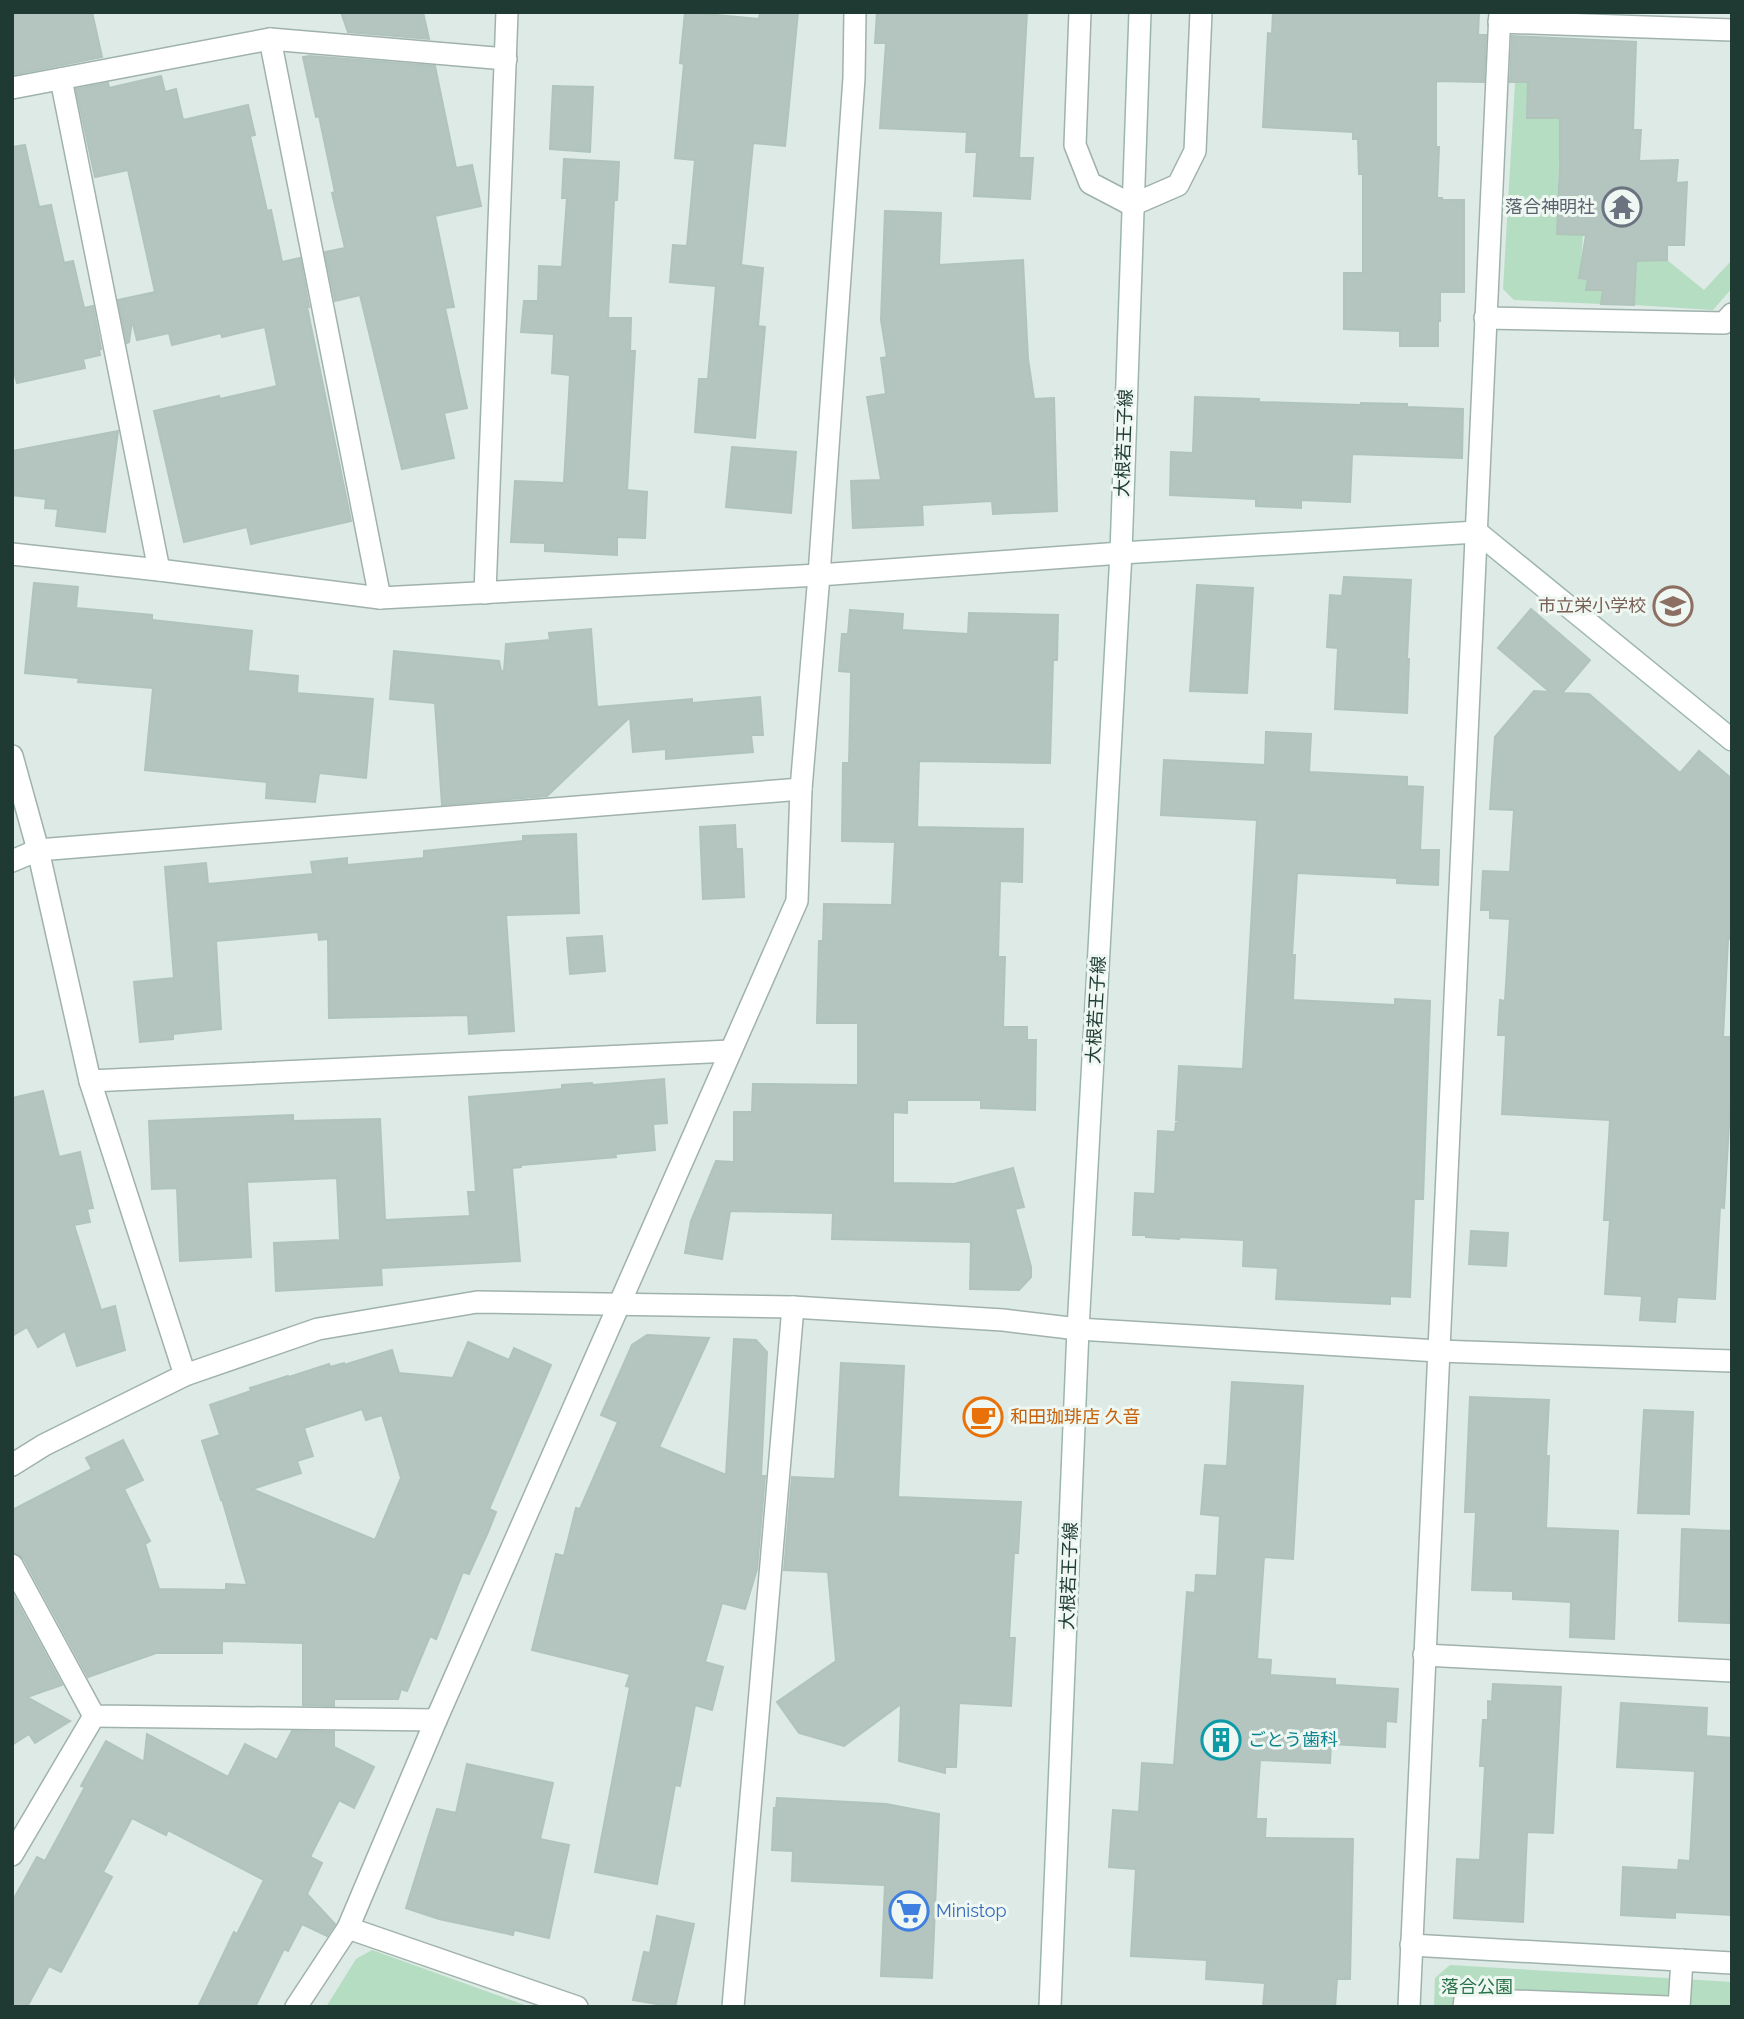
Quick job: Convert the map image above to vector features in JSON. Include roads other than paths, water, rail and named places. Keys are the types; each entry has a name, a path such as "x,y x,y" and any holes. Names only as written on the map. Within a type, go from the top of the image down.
{"street":[{"path":"485,593 507,12"},
{"path":"296,2007 348,1928 436,1720 797,901 801,789 854,78 855,12"},
{"path":"1080,12 1075,145 1090,183 1132,205 1178,185 1195,151 1201,12"},
{"name":"大根若王子線","path":"1050,2007 1078,1329 1121,553 1140,12"},
{"path":"1409,2007 1499,17 1732,30"},
{"path":"12,88 271,39 506,59"},
{"path":"271,39 380,598"},
{"path":"61,79 159,570"},
{"path":"1485,318 1724,323 1732,314"},
{"path":"12,554 380,598 819,575 1121,553 1477,532 1732,740"},
{"path":"12,756 38,850 90,1082 185,1375"},
{"path":"12,861 38,850 801,789"},
{"path":"90,1082 730,1051"},
{"path":"12,1465 44,1445 185,1375 318,1329 477,1302 793,1307 1003,1320 1078,1329 1438,1351 1732,1361"},
{"path":"733,2007 793,1307"},
{"path":"12,1565 94,1716"},
{"path":"1424,1655 1732,1671"},
{"path":"94,1716 436,1720"},
{"path":"12,1855 94,1716"},
{"path":"348,1928 577,2007"},
{"path":"1411,1945 1732,1963"},
{"path":"1679,2007 1682,1960"},
{"path":"1464,2007 1465,1999 1668,2007"}],"place":[{"name":"落合神明社","path":"1622,207"},
{"name":"市立栄小学校","path":"1673,606"},
{"name":"和田珈琲店 久音","path":"983,1417"},
{"name":"ごとう歯科","path":"1221,1740"},
{"name":"Ministop","path":"909,1911"}],"park label":[{"name":"落合公園","path":"1477,1987"}]}
